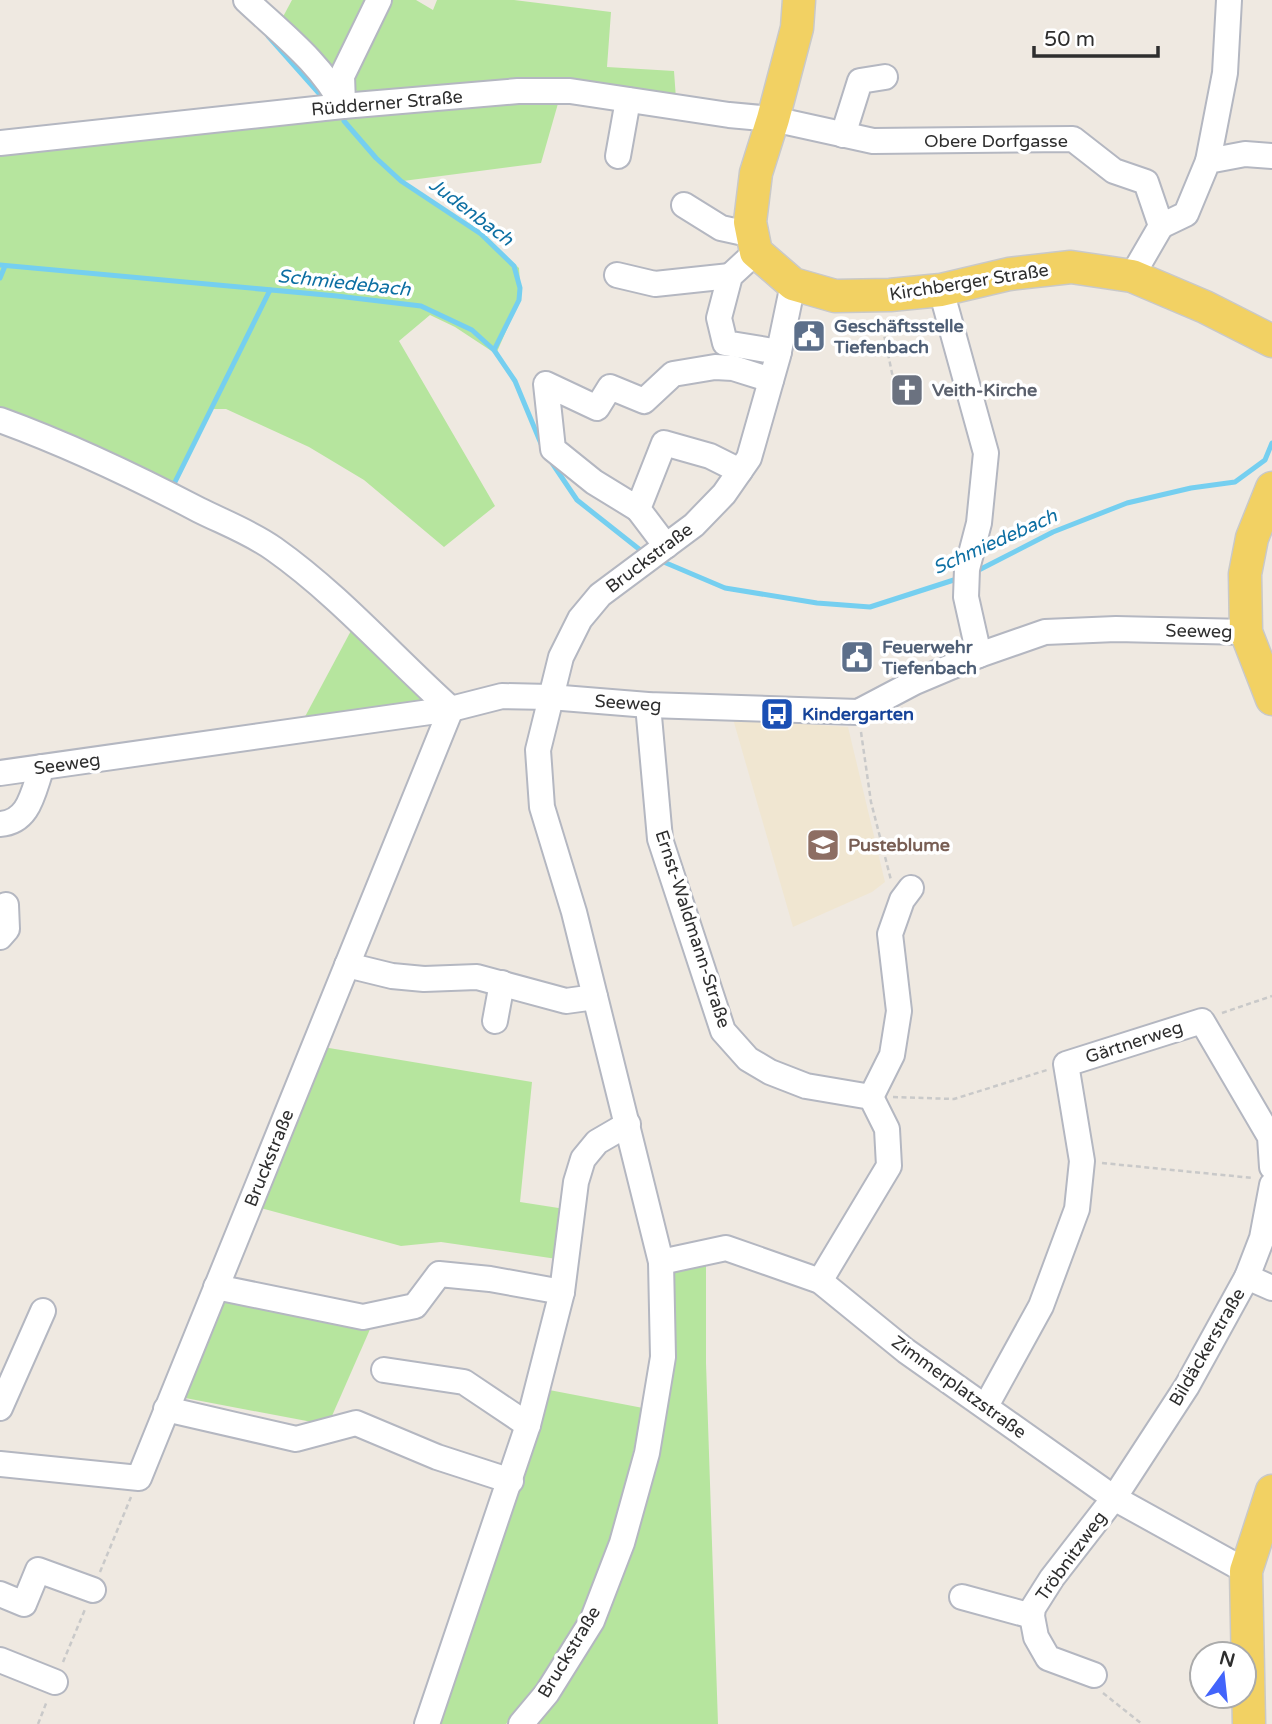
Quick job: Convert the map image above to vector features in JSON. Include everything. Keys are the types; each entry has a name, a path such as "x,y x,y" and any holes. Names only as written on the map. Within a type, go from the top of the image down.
{"main road":[{"path":"754,244 750,222 756,173 797,27 799,0"},
{"name":"Kirchberger Straße","path":"754,244 793,284 835,296 941,289 1009,274 1071,267 1132,276 1205,307 1272,341"},
{"path":"1272,488 1252,538 1245,574 1246,632 1272,699"},
{"path":"1249,1724 1246,1571 1272,1490"}],"street":[{"path":"246,0 314,64 332,84 343,106"},
{"path":"343,106 342,76 379,0"},
{"path":"1132,276 1161,226 1186,214 1208,161 1225,73 1229,0"},
{"path":"843,135 860,81 885,77"},
{"name":"Rüdderner Straße","path":"0,143 343,106 519,91 570,91 773,120"},
{"path":"618,156 628,100"},
{"name":"Obere Dorfgasse","path":"773,120 873,141 1073,139 1114,171 1146,182 1161,226"},
{"path":"1208,161 1245,154 1272,156"},
{"path":"684,205 754,244 730,276 719,318 725,343 779,352"},
{"path":"617,275 655,284 730,276"},
{"name":"Bruckstraße","path":"521,1724 548,1693 592,1622 622,1543 647,1454 663,1357 662,1262 573,912 542,807 538,750 561,657 580,620 600,594 694,525 724,494 749,458 779,352 793,284"},
{"path":"941,289 986,453 979,523 967,569 966,597 979,655"},
{"path":"664,547 638,509 594,482 553,449 546,384 597,408 610,387 644,401 673,374 715,367 733,368 771,380"},
{"path":"0,420 52,439 123,471 271,546 315,580 400,663 452,709"},
{"path":"638,509 664,443 710,456 740,471"},
{"name":"Seeweg","path":"0,773 452,709 502,696 648,705 858,712 915,681 1045,632 1116,629 1246,632"},
{"name":"Ernst-Waldmann-Straße","path":"648,705 660,839 723,1031 748,1059 770,1072 806,1086 871,1097"},
{"name":"Bruckstraße","path":"0,1464 139,1478 452,709"},
{"path":"0,824 16,821 26,810 42,767"},
{"path":"820,1281 889,1166 887,1129 871,1097 892,1055 899,1012 890,934 906,894"},
{"path":"0,937 7,929 6,905"},
{"path":"347,965 392,976 424,979 477,977 566,1001 595,997"},
{"path":"495,1021 502,984"},
{"name":"Gärtnerweg","path":"1066,1063 1202,1021"},
{"name":"Bildäckerstraße","path":"1114,1497 1186,1386 1247,1277 1262,1238 1270,1138 1202,1021"},
{"path":"986,1406 1041,1307 1077,1209 1082,1161 1066,1063"},
{"path":"427,1724 528,1425 562,1292 576,1182 583,1158 597,1142 628,1124"},
{"name":"Zimmerplatzstraße","path":"662,1262 726,1248 820,1281 906,1350 1114,1497 1246,1571"},
{"path":"216,1287 363,1317 415,1306 439,1274 490,1279 562,1292"},
{"path":"1247,1277 1272,1288"},
{"path":"0,1408 43,1311"},
{"path":"384,1370 464,1382 528,1425"},
{"path":"166,1409 296,1439 356,1423 437,1457 510,1480"},
{"name":"Tröbnitzweg","path":"1094,1675 1048,1658 1037,1637 1032,1616 1052,1578 1114,1497"},
{"path":"0,1594 24,1604 38,1570 93,1590"},
{"name":"Tröbnitzweg","path":"962,1597 1032,1616"},
{"path":"0,1660 55,1682"}],"path":[{"path":"877,295 893,378"},
{"path":"858,712 871,802 891,881 906,894"},
{"path":"1202,1021 1240,1005 1272,996"},
{"path":"871,1097 954,1099 1066,1063"},
{"path":"1082,1161 1268,1177"},
{"path":"1094,1675 1101,1691 1142,1724"}],"shaded area":[{"name":"Pusteblume","path":"733,719 848,727 885,882 872,892 793,927"}],"green space":[{"path":"292,0 373,0 336,81 278,26"},
{"path":"383,0 416,0 433,10 437,0 514,0 611,12 607,67 674,71 676,99 365,94 355,90 350,72"},
{"path":"559,100 541,163 403,181 476,229 519,268 521,297 496,354 455,327 430,315 399,341 495,506 444,547 364,480 309,447 226,409 213,409 172,491 0,414 0,153 467,103"},
{"path":"353,627 434,698 422,703 300,726"},
{"path":"323,1047 532,1082 520,1202 565,1209 557,1259 441,1242 401,1246 257,1207"},
{"path":"706,1257 706,1363 718,1724 526,1724 619,1571 671,1280 678,1268"},
{"path":"222,1296 371,1327 328,1425 180,1397"},
{"path":"544,1389 643,1408 611,1536 580,1615 560,1652 535,1689 506,1724 432,1724"}],"waterway":[{"name":"Judenbach","path":"268,36 324,99"},
{"name":"Judenbach","path":"344,121 376,158 401,181 481,234 514,266 520,288 519,300 494,350"},
{"name":"Schmiedebach","path":"0,265 421,306 472,330 494,350 515,381 542,446"},
{"path":"0,278 5,266"},
{"path":"172,488 270,290"},
{"name":"Schmiedebach","path":"975,572 1053,532 1127,503 1191,488 1235,482 1265,460 1272,443"},
{"name":"Schmiedebach","path":"548,457 577,500 644,553"},
{"name":"Schmiedebach","path":"659,560 725,588 817,603 870,607 960,578"}],"place":[{"name":"Geschäftsstelle Tiefenbach","path":"809,336"},
{"name":"Veith-Kirche","path":"907,390"},
{"name":"Feuerwehr Tiefenbach","path":"857,657"},
{"name":"Kindergarten","path":"777,714"},
{"name":"Pusteblume","path":"823,845"}]}
